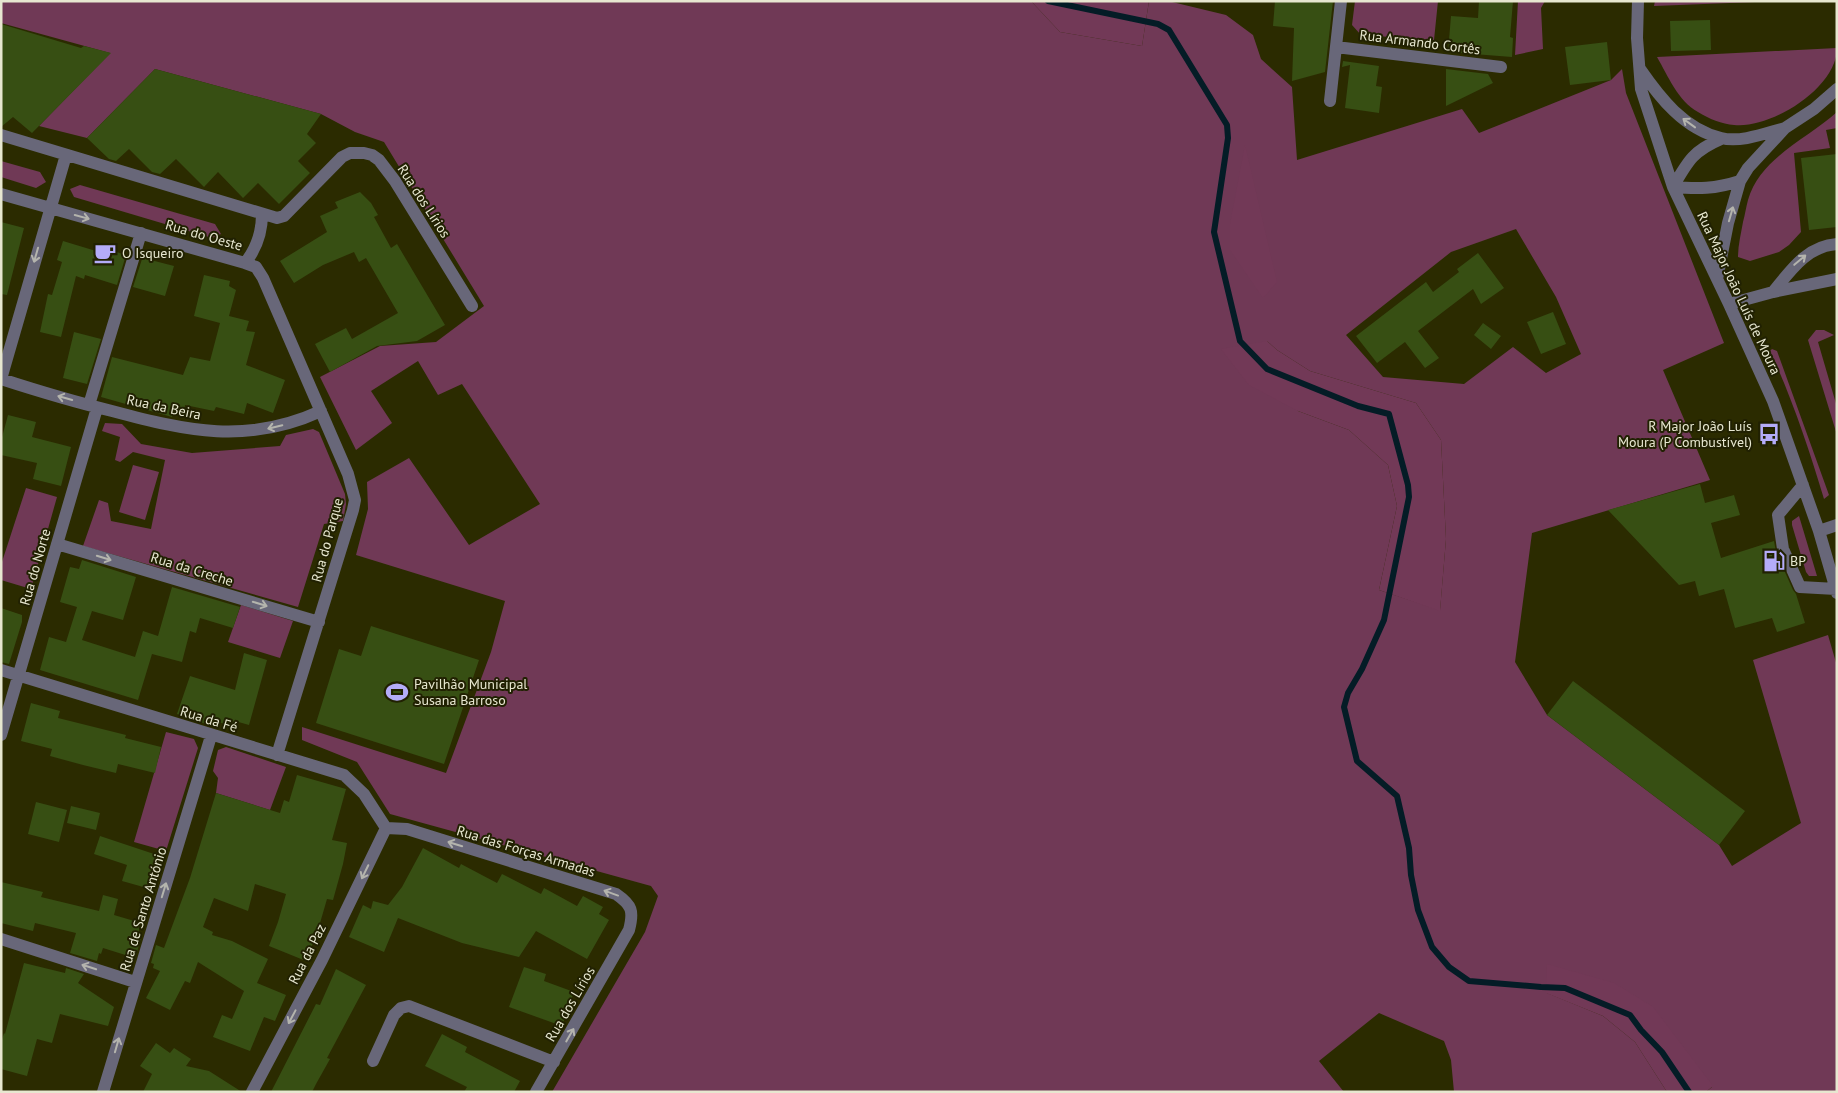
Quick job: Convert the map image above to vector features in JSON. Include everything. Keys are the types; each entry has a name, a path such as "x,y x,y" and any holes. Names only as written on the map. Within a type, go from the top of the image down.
{"street":[{"path":"1330,101 1341,1"},
{"name":"Rua Major João Luís de Moura","path":"1638,1 1637,38 1641,89 1673,187 1773,401 1819,530 1836,591"},
{"name":"Rua Armando Cortês","path":"1336,47 1501,67"},
{"path":"1640,68 1672,110 1696,128 1721,138 1747,138 1785,128"},
{"path":"1717,279 1728,224 1740,181 1748,168 1785,128 1814,110 1837,88"},
{"path":"1,135 262,214"},
{"path":"1721,138 1703,146 1686,163 1673,187 1702,189 1721,187 1740,181"},
{"name":"Rua dos Lírios","path":"262,214 277,218 284,216 342,157 350,153 372,155 379,160 395,181 472,306"},
{"path":"1,379 66,155"},
{"name":"Rua do Oeste","path":"1,194 246,263 258,241 262,228 262,214"},
{"name":"Rua do Norte","path":"1,735 57,544 141,233"},
{"path":"1773,292 1796,263 1811,251 1827,244 1837,244"},
{"name":"Rua do Parque","path":"246,263 256,267 263,278 348,474 355,500 277,756"},
{"path":"1729,304 1773,292 1837,279"},
{"name":"Rua da Beira","path":"1,379 93,407 157,423 205,432 264,430 301,420 321,411"},
{"path":"1802,485 1778,515 1783,549 1800,587 1836,591"},
{"path":"1819,530 1837,525"},
{"name":"Rua da Creche","path":"57,544 319,622"},
{"name":"Rua da Fé","path":"1,670 211,736 344,775 364,794 386,828"},
{"name":"Rua de Santo António","path":"103,1092 211,736"},
{"name":"Rua das Forças Armadas","path":"386,828 407,829 616,894 626,901 631,909 632,920 629,930"},
{"name":"Rua da Paz","path":"252,1092 322,960 386,828"},
{"name":"Rua dos Lírios","path":"536,1092 629,930"},
{"path":"1,939 136,982"},
{"path":"373,1061 394,1015 401,1008 409,1006 554,1062"}],"shaded area":[{"path":"1,1 1031,1 1060,32 1142,46 1149,1 1168,1 1226,15 1253,35 1261,59 1292,87 1297,160 1462,109 1479,133 1611,80 1622,69 1626,93 1724,343 1663,370 1710,480 1532,533 1515,662 1547,715 1719,845 1732,866 1801,823 1753,660 1828,635 1837,666 1837,1092 1706,1092 1712,1087 1547,965 1547,993 1603,1016 1635,1042 1667,1092 1454,1092 1451,1060 1444,1041 1379,1013 1319,1061 1344,1092 552,1092 645,932 658,896 651,886 390,814 357,762 302,740 302,727 446,773 491,652 505,601 356,555 368,509 367,482 409,458 469,545 540,504 462,384 438,395 418,361 371,391 392,423 356,450 320,377 380,346 436,342 484,306 384,142 355,132 321,114 155,69 87,138 39,126 110,53 1,23","holes":["1516,229 1556,297 1581,354 1546,373 1513,347 1464,384 1383,377 1346,335 1451,252","1267,341 1277,350 1310,371 1416,403 1441,440 1446,539 1440,610 1379,590 1397,506 1388,465 1349,430 1298,411"]},
{"path":"1031,1 1149,1 1142,46 1060,32"},
{"path":"1355,1 1438,1 1434,40 1361,35 1352,25"},
{"path":"1518,1 1545,1 1541,8 1543,49 1515,55"},
{"path":"1655,1 1783,1 1654,6"},
{"path":"1837,48 1834,63 1826,77 1814,91 1799,103 1783,113 1766,120 1734,125 1707,117 1691,107 1674,88 1657,57"},
{"path":"1837,112 1837,128 1826,130 1830,148 1794,153 1801,232 1789,245 1779,252 1750,261 1738,257 1743,222 1754,185 1763,172 1786,150"},
{"path":"1245,145 1277,282 1263,298 1230,250 1230,224"},
{"path":"1,161 40,172 46,182 36,188 1,177"},
{"path":"80,185 215,224 221,234 212,238 74,197 70,189"},
{"path":"1816,330 1824,330 1834,335 1818,342 1837,407 1837,435 1808,340"},
{"path":"1267,341 1277,350 1310,371 1416,403 1441,440 1446,539 1440,611 1379,590 1397,506 1388,465 1349,430 1298,411 1249,385 1221,349"},
{"path":"1772,349 1777,351 1829,495 1824,499 1800,424 1770,351"},
{"path":"105,423 122,424 141,444 192,453 280,446 286,435 313,429 319,432 345,494 346,504 343,521 324,524 298,607 83,546 99,500 108,503 111,521 151,529 165,460 133,452 120,462 115,460 120,437 102,431"},
{"path":"133,465 159,472 145,520 119,512"},
{"path":"26,488 57,497 31,589 1,580 1,565"},
{"path":"1799,516 1817,576 1809,576 1806,572 1792,525 1792,521"},
{"path":"241,605 293,621 280,658 228,642"},
{"path":"166,732 194,739 198,748 166,851 134,842"},
{"path":"226,747 286,767 270,810 216,793 218,778 213,771 218,750"},
{"path":"1547,964 1614,983 1653,1007 1713,1086 1706,1092 1667,1092 1635,1042 1603,1016 1546,993"}],"building":[{"path":"1275,1 1333,1 1325,72 1292,81 1294,28 1273,26"},
{"path":"1479,1 1513,1 1510,37 1513,38 1512,57 1448,52 1451,16 1478,18"},
{"path":"1710,20 1711,50 1671,51 1670,21"},
{"path":"1,24 81,48 84,46 111,53 32,133 13,117 1,127"},
{"path":"1607,42 1611,80 1570,85 1565,47"},
{"path":"1343,61 1379,66 1376,86 1382,87 1379,113 1345,108 1350,65 1342,67"},
{"path":"155,69 321,114 307,134 316,143 298,161 310,173 279,204 258,183 243,198 218,172 204,187 176,159 160,174 152,172 129,149 116,161 109,159 87,138"},
{"path":"1446,69 1488,74 1493,83 1446,106"},
{"path":"1837,154 1837,227 1809,230 1801,158"},
{"path":"360,192 371,203 378,215 374,217 391,248 397,244 445,325 417,341 377,346 330,372 315,344 346,328 352,339 398,313 366,258 359,262 354,252 323,265 294,283 280,261 327,232 320,216 338,208 335,202"},
{"path":"1,222 24,228 7,295 1,294"},
{"path":"63,241 96,251 98,246 126,255 117,285 85,275 84,279 76,276 61,337 40,332 48,294 52,295 62,262 57,260"},
{"path":"1478,253 1504,288 1481,304 1473,289 1418,331 1439,358 1425,368 1405,342 1377,363 1356,336 1426,282 1433,292 1459,272 1457,269"},
{"path":"143,258 174,266 165,296 133,287"},
{"path":"204,275 230,281 229,286 236,290 229,316 249,321 246,331 255,332 246,365 285,380 273,413 247,403 244,414 216,407 214,411 185,405 184,411 174,408 172,417 101,397 112,357 183,375 190,357 210,361 220,323 194,316"},
{"path":"1553,312 1566,344 1541,354 1527,322"},
{"path":"1483,323 1501,336 1491,349 1474,335"},
{"path":"74,332 101,339 87,384 63,378"},
{"path":"8,415 36,422 32,437 71,447 61,486 33,479 37,463 1,455 1,441"},
{"path":"1700,484 1705,503 1734,495 1740,515 1711,523 1721,558 1774,541 1776,552 1796,594 1805,623 1777,632 1772,618 1735,628 1724,589 1699,596 1695,581 1679,585 1608,510"},
{"path":"82,560 136,577 123,620 92,611 82,640 135,657 143,631 158,636 172,587 240,607 233,628 200,618 196,633 190,631 182,662 152,654 138,700 40,670 49,637 66,642 77,607 60,602 70,567 79,569"},
{"path":"1,608 22,615 22,622 9,664 1,662"},
{"name":"Pavilhão Municipal Susana Barroso","path":"371,626 479,660 444,764 316,723 339,649 361,656"},
{"path":"244,653 267,660 249,725 235,721 233,726 206,719 206,724 177,714 190,676 235,690"},
{"path":"1573,681 1745,811 1719,845 1547,715"},
{"path":"31,703 60,711 58,718 126,735 125,738 161,747 155,773 118,764 116,773 50,756 52,749 21,741"},
{"path":"297,775 346,789 332,840 347,843 343,864 333,900 327,899 306,961 269,946 286,894 255,884 248,911 214,898 203,927 213,932 212,935 232,941 268,959 257,983 286,995 275,1021 264,1017 250,1051 213,1037 222,1015 232,1019 244,991 198,962 190,983 185,981 170,1010 146,998 160,971 153,968 154,964 151,963 156,945 164,948 190,878 216,793 280,813 284,800 289,802"},
{"path":"36,802 67,810 59,842 28,834"},
{"path":"71,806 100,813 96,830 67,823"},
{"path":"100,836 157,855 147,888 122,881 127,865 94,854"},
{"path":"423,848 459,868 461,864 497,883 502,874 541,894 544,888 577,906 583,896 603,907 599,914 609,920 587,959 536,931 519,957 462,943 398,918 384,952 349,937 363,905 371,909 373,901 388,905 402,887"},
{"path":"1,882 43,892 41,897 99,911 103,895 118,899 114,915 141,923 137,937 141,939 135,958 103,948 101,954 99,953 97,961 70,953 76,933 35,923 33,931 1,923"},
{"path":"24,963 65,973 66,968 84,974 78,983 114,1007 108,1026 60,1014 52,1043 37,1039 27,1076 1,1069 1,1043"},
{"path":"524,967 546,974 544,981 574,992 562,1026 509,1007"},
{"path":"336,969 366,985 327,1058 330,1059 312,1092 271,1092 316,1004 320,1005"},
{"path":"442,1034 467,1047 465,1052 520,1081 514,1092 464,1092 467,1087 425,1066"},
{"path":"156,1043 170,1053 174,1048 191,1059 186,1066 209,1071 242,1092 143,1092 152,1074 140,1066"}],"waterway":[{"path":"1048,1 1158,24 1169,30 1227,125 1228,138 1214,232 1240,341 1267,369 1358,406 1389,414 1408,485 1409,497 1384,620 1362,669 1348,693 1344,707 1357,761 1397,796 1409,848 1411,875 1418,910 1432,947 1449,967 1469,981 1565,988 1630,1015 1662,1052 1689,1092"}],"place":[{"name":"O Isqueiro","path":"105,253"},
{"name":"R Major João Luís Moura (P Combustível)","path":"1769,434"},
{"name":"BP","path":"1774,561"},
{"name":"Pavilhão Municipal Susana Barroso","path":"397,692"}]}
